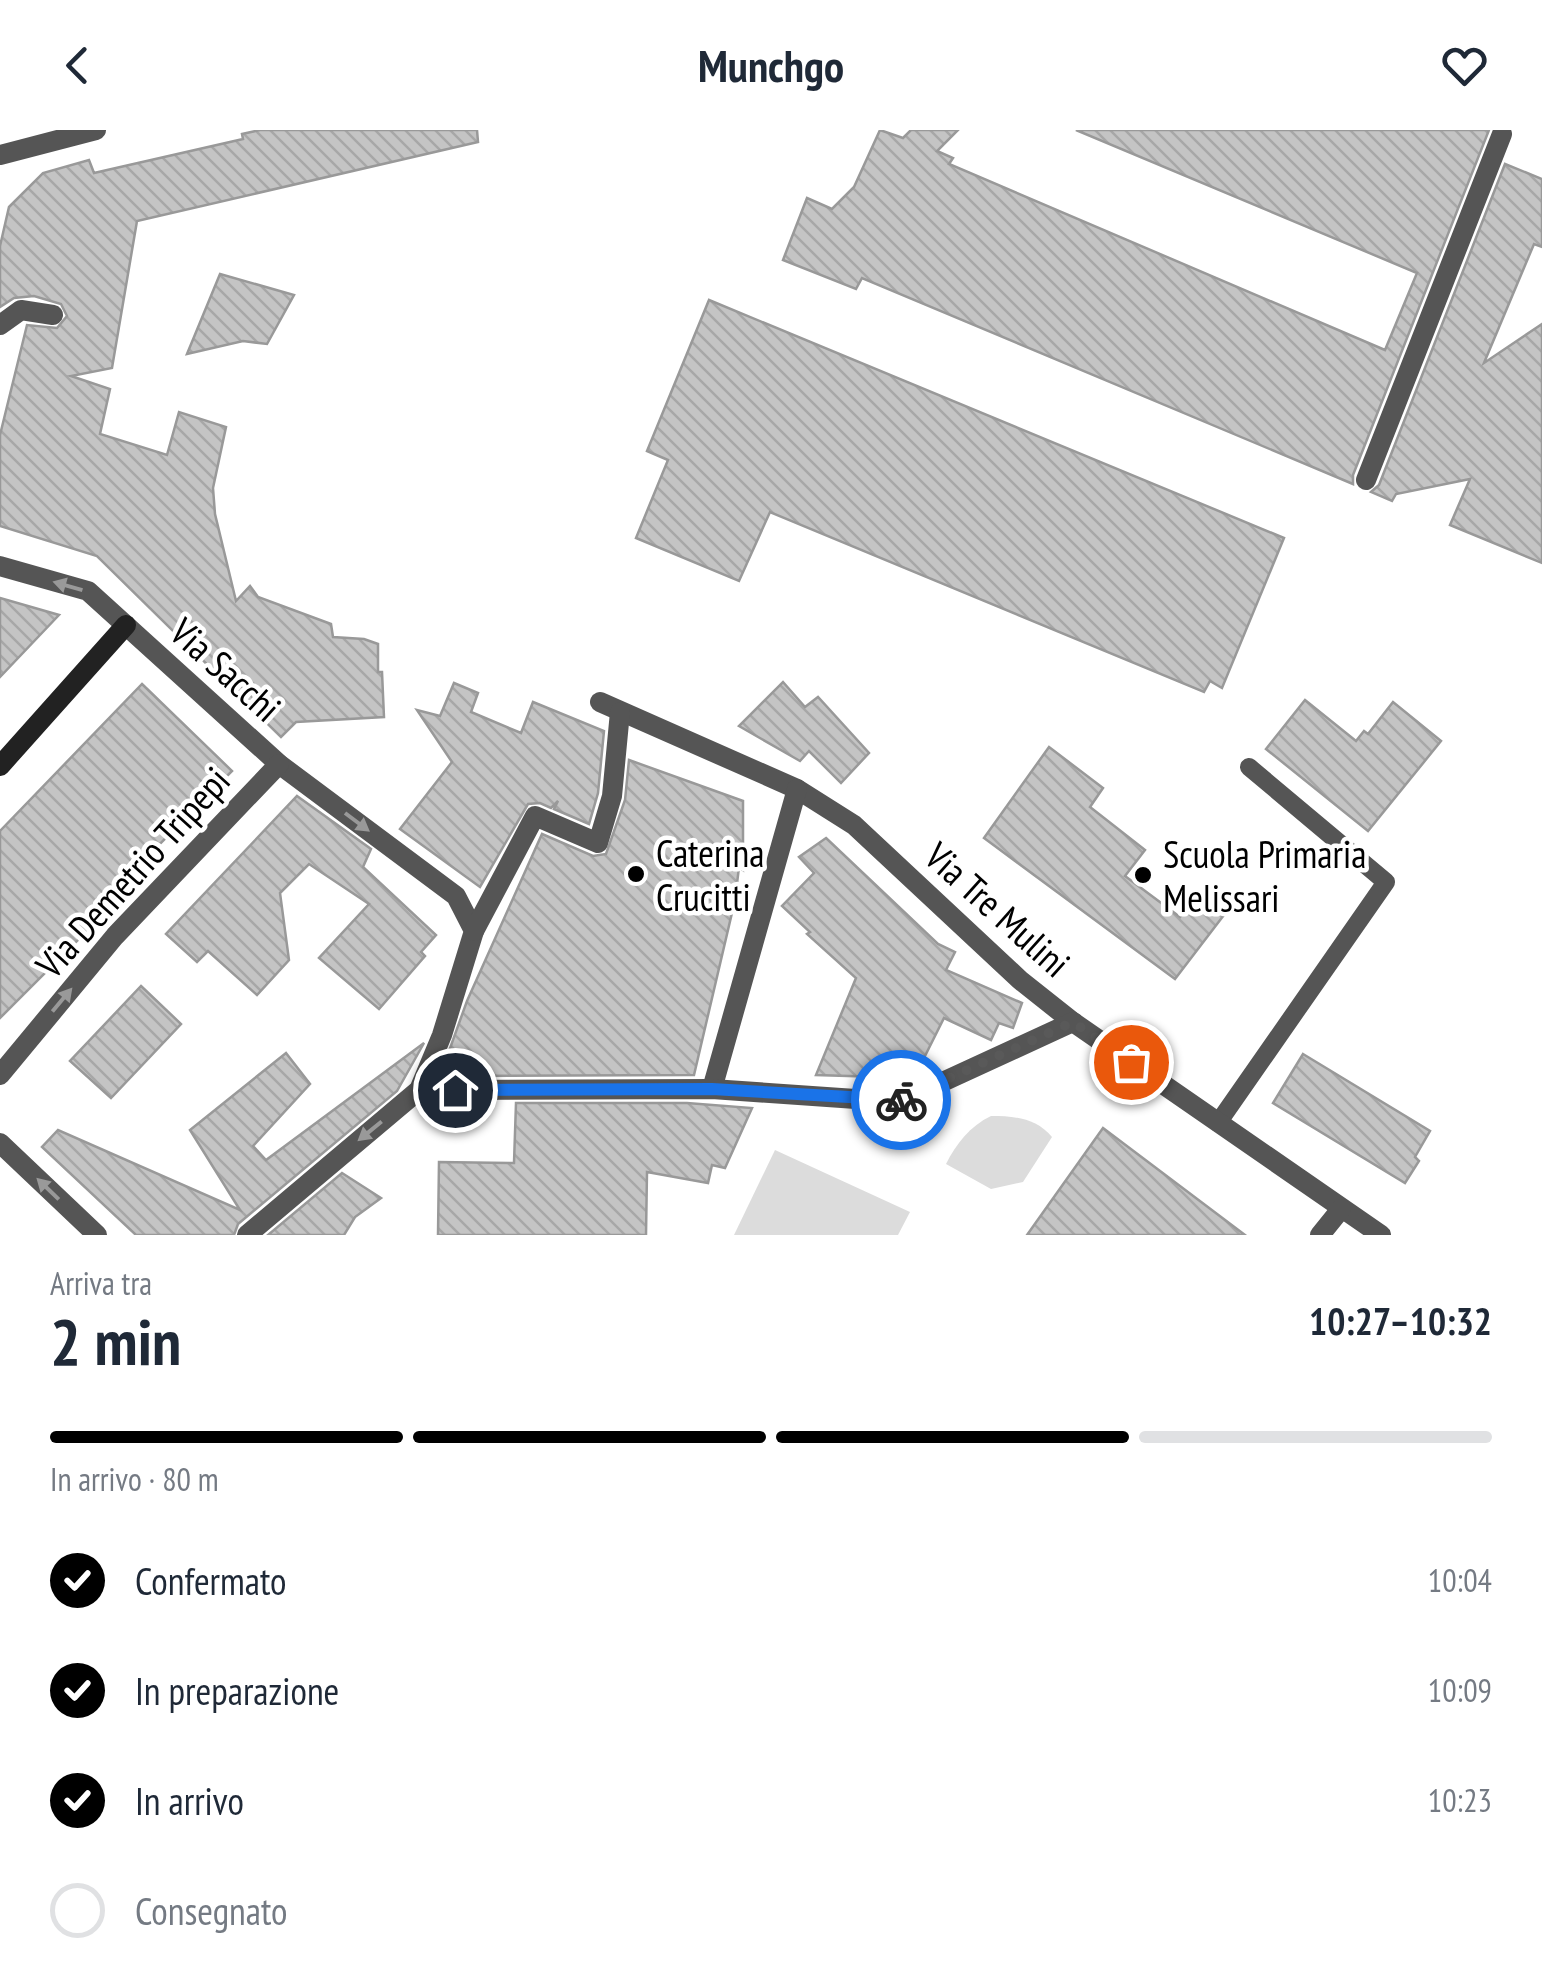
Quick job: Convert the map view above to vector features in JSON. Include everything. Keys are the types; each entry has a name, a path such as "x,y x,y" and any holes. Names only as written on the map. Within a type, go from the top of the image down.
{"street":[{"path":"0,155 96,130"},
{"path":"1366,480 1502,134"},
{"path":"0,325 22,310 53,315"},
{"name":"Via Sacchi","path":"0,566 88,592 279,764 456,896 474,932"},
{"path":"0,766 126,626"},
{"name":"Via Tre Mulini","path":"600,702 797,789 854,825 1020,980 1073,1022 1381,1235"},
{"path":"246,1235 419,1090 442,1035 474,932 535,816 598,842 612,796 620,712"},
{"name":"Via Demetrio Tripepi","path":"0,1075 115,936 279,764"},
{"path":"712,1089 797,789"},
{"path":"419,1090 712,1089 899,1102 1073,1022"},
{"path":"0,1143 97,1235"},
{"path":"1320,1235 1340,1209"}],"lane":[{"path":"1218,1123 1386,882 1249,768"}],"shaded area":[{"path":"991,1116 1024,1119 1052,1137 1023,1182 991,1189 946,1164 964,1136"},
{"path":"775,1150 910,1212 898,1235 734,1235"}],"building":[{"path":"260,130 477,130 478,142 137,221 112,368 71,376 110,389 100,434 167,455 179,412 226,427 213,488 215,514 236,601 250,586 258,597 331,624 333,637 378,644 384,717 296,722 281,737 97,556 0,526 0,435 27,325 57,328 67,316 61,304 34,296 14,298 0,307 0,246 9,207 43,173 89,160 94,173 243,139 242,134"},
{"path":"880,130 903,138 911,130 958,130 937,151 953,158 949,164 1385,350 1417,273 1076,130 1489,130 1353,475 1353,484 862,278 856,289 783,260 807,198 832,209 854,187"},
{"path":"1505,164 1542,179 1542,247 1534,244 1484,363 1542,324 1542,563 1450,525 1470,479 1396,494 1392,501 1371,492 1379,485"},
{"path":"220,274 294,295 267,344 243,341 187,354"},
{"path":"709,300 1284,538 1222,688 1210,681 1204,692 770,512 739,581 636,538 668,460 647,451"},
{"path":"0,598 59,615 0,677"},
{"path":"783,682 805,707 818,697 869,753 841,783 809,751 800,761 739,726"},
{"path":"454,683 478,693 471,712 521,733 533,702 604,731 598,793 589,824 554,809 558,801 551,808 540,803 528,804 480,887 400,829 452,762 417,710 440,716"},
{"path":"142,684 232,771 136,868 142,876 0,1018 0,831"},
{"path":"1305,700 1356,741 1364,731 1368,734 1393,702 1441,741 1368,831 1266,749"},
{"path":"1049,747 1103,788 1090,807 1145,850 1125,876 1180,917 1201,892 1227,911 1175,979 984,838"},
{"path":"629,760 743,801 743,870 739,867 735,900 694,1075 470,1076 444,1065 467,1001 542,834 593,856 606,854 625,800"},
{"path":"297,796 371,849 363,867 436,935 421,952 425,956 379,1009 319,958 369,904 309,864 280,893 289,960 257,995 208,951 197,962 166,934"},
{"path":"826,838 938,944 955,952 946,970 1022,1003 1013,1028 999,1023 991,1040 944,1018 914,1078 816,1075 856,978 782,906 814,873 799,857"},
{"path":"141,986 181,1024 111,1098 70,1061"},
{"path":"424,1043 397,1091 238,1224 234,1235 136,1235 42,1147 58,1130 240,1210 190,1130 286,1053 310,1084 253,1146 266,1160"},
{"path":"1303,1054 1430,1131 1415,1157 1419,1161 1405,1183 1273,1103"},
{"path":"516,1103 687,1103 752,1108 725,1168 712,1165 708,1183 647,1172 646,1235 438,1235 439,1162 514,1163"},
{"path":"1103,1128 1245,1235 1027,1235"},
{"path":"342,1173 381,1198 355,1217 344,1235 268,1235"}],"way so far":[{"path":"901,1100 1073,1022 1131,1062"}],"place":[{"name":"Caterina Crucitti","path":"636,874"},
{"name":"Scuola Primaria Melissari","path":"1143,875"}],"route":[{"path":"455,1090 712,1089 901,1100"}]}
